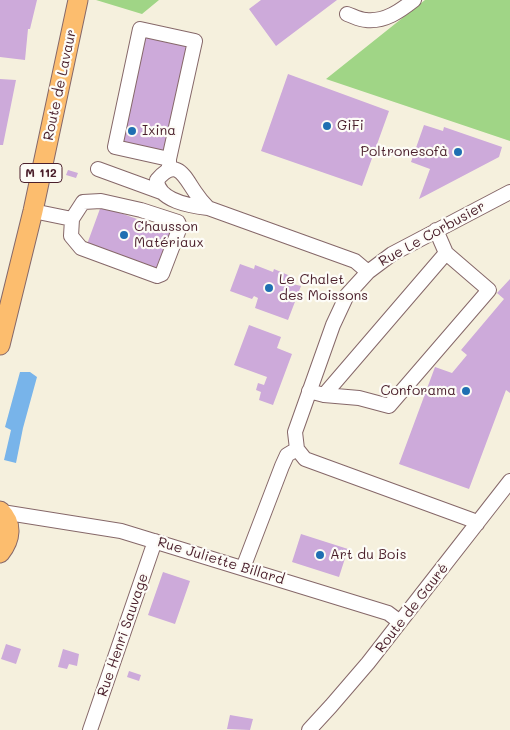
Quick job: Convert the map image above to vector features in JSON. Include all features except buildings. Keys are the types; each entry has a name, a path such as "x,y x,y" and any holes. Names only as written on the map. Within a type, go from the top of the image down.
{"main road":[{"name":"Route de Lavaur","path":"0,345 33,211 78,0"},
{"path":"0,553 7,544 10,532 9,525 1,511"}],"street":[{"path":"347,14 366,20 385,19 414,0"},
{"path":"161,192 157,180 169,165 195,41 140,29 115,147 169,165 175,170 184,173 195,192 208,208"},
{"path":"98,169 161,192 170,198 208,208 355,261 368,272"},
{"name":"Rue Le Corbusier","path":"297,449 295,432 309,391 339,310 354,286 368,272 392,254 510,192"},
{"path":"102,201 141,210 178,222 180,227 162,274 157,276 81,248 71,236 72,219 83,202 102,201"},
{"path":"33,211 72,219"},
{"path":"309,391 324,395 359,398 390,406 489,290 446,253 436,230"},
{"path":"324,395 446,253"},
{"path":"243,568 284,460 287,454 297,449 305,459 313,463 472,520 477,524"},
{"name":"Route de Gauré","path":"309,730 350,685 510,481"},
{"name":"Rue Juliette Billard","path":"1,511 121,531 388,613 400,622"},
{"path":"10,532 38,518"},
{"name":"Rue Henri Sauvage","path":"90,730 155,541"}],"green space":[{"path":"96,0 159,0 142,14"},
{"path":"425,0 510,0 510,141 326,79"}],"water":[{"path":"20,372 30,372 37,377 23,428 16,463 4,460 11,430 5,427"}],"place":[{"name":"GiFi","path":"327,126"},
{"name":"Ixina","path":"132,131"},
{"name":"Poltronesofà","path":"458,152"},
{"name":"Chausson Matériaux","path":"124,235"},
{"name":"Le Chalet des Moissons","path":"269,288"},
{"name":"Conforama","path":"466,391"},
{"name":"Art du Bois","path":"320,555"}]}
